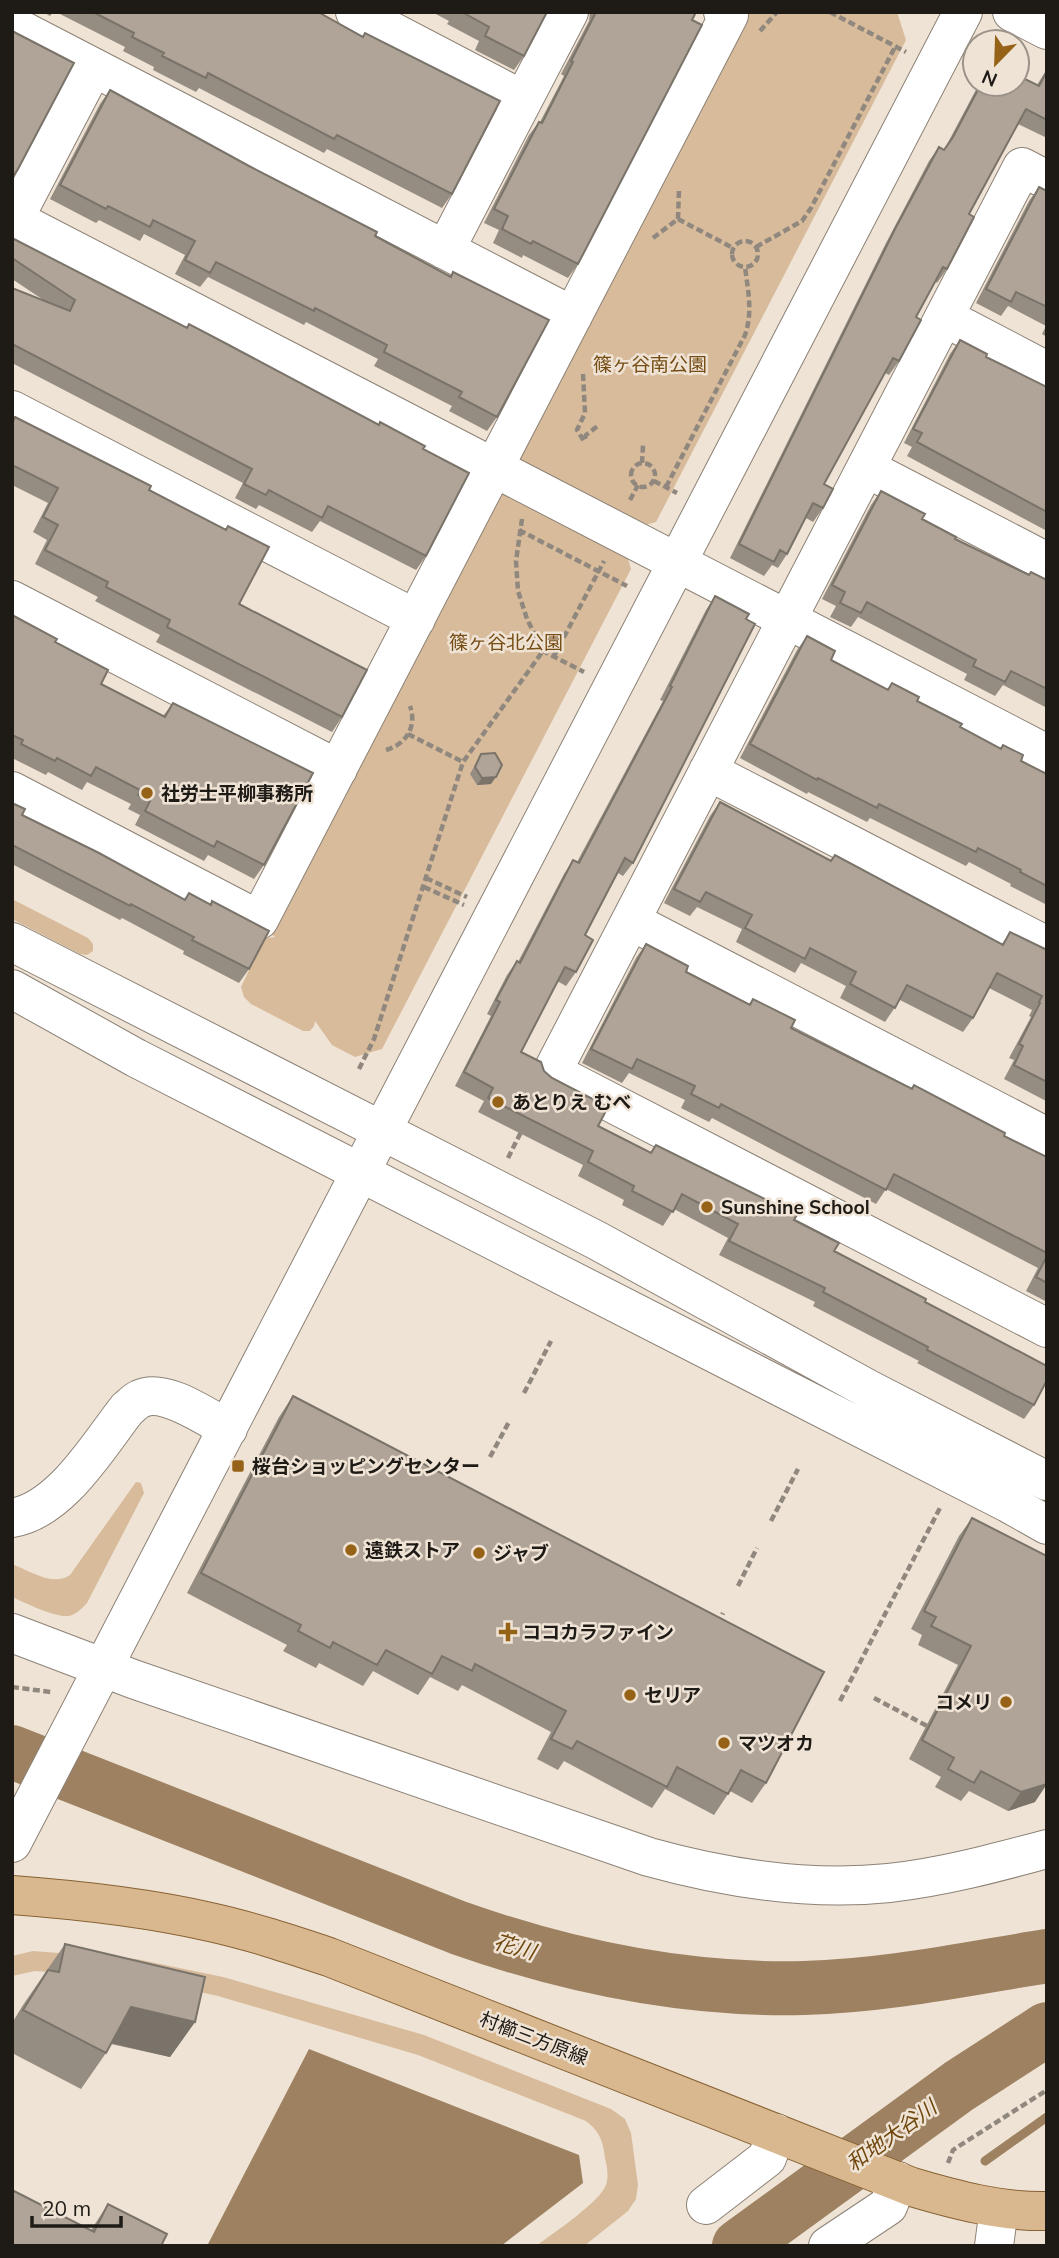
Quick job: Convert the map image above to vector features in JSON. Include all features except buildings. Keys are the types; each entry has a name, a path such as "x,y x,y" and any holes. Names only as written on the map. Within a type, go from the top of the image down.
{"main road":[{"name":"村櫛三方原線","path":"12,1895 90,1901 151,1910 212,1922 271,1938 329,1957 896,2180 953,2199 999,2208 1047,2211"}],"street":[{"path":"355,12 523,100"},
{"path":"445,250 569,12"},
{"path":"12,792 259,920 729,15 723,12"},
{"path":"20,1828 65,1703 103,1668 963,12"},
{"path":"1012,12 1047,30"},
{"path":"12,25 573,316"},
{"path":"93,68 13,221 1047,754"},
{"path":"1047,180 1022,167 552,1072 1047,1328"},
{"path":"944,317 1047,371"},
{"path":"12,410 416,619"},
{"path":"866,468 1047,562"},
{"path":"12,600 338,769"},
{"path":"709,771 1047,946"},
{"path":"631,921 1047,1137"},
{"path":"12,942 596,1240 870,1390 1047,1481"},
{"path":"12,989 136,1058 1047,1525"},
{"path":"12,1518 38,1509 55,1497 127,1409 141,1398 159,1395 228,1429"},
{"path":"12,1633 103,1668 649,1857 696,1870 791,1884 888,1883 983,1866 1047,1849"},
{"path":"706,2205 794,2140"},
{"path":"828,2246 888,2206 896,2180"},
{"path":"994,2246 999,2208"}],"path":[{"path":"830,12 907,53"},
{"path":"756,247 796,225 811,208 895,47"},
{"path":"678,219 733,248"},
{"path":"744,241 751,242 758,253 756,260 745,267 733,261 733,248 744,241"},
{"path":"666,487 746,335 750,306 745,267"},
{"path":"577,430 584,441 586,435 599,425"},
{"path":"642,464 643,445"},
{"path":"642,464 649,465 656,474 654,481 644,487 634,481 633,470 642,464"},
{"path":"654,481 678,493"},
{"path":"525,511 519,530 516,561 518,591 527,619 543,651 585,673"},
{"path":"519,530 630,587"},
{"path":"554,656 609,551"},
{"path":"359,1069 374,1039 463,762 543,651"},
{"path":"408,734 463,762"},
{"path":"426,878 462,894"},
{"path":"424,887 458,902"},
{"path":"506,1162 528,1119"},
{"path":"524,1393 551,1341"},
{"path":"490,1457 510,1420"},
{"path":"771,1521 798,1469"},
{"path":"840,1701 943,1503"},
{"path":"738,1586 757,1548"},
{"path":"714,1631 723,1614"},
{"path":"12,1687 65,1703"},
{"path":"874,1698 935,1730"},
{"path":"947,2166 953,2150 1047,2090"}],"green space":[{"name":"篠ヶ谷南公園","path":"746,12 897,12 906,40 656,522 635,528 523,470 517,452"},
{"name":"篠ヶ谷北公園","path":"513,490 625,548 631,569 382,1049 355,1057 332,1045 315,1021 310,1031 303,1031 251,1004 244,997 241,987 262,943 266,938 275,937 268,932 495,496"},
{"path":"12,899 88,938 93,944 93,951 87,955 80,954 12,919"},
{"path":"136,1482 141,1483 144,1493 87,1603 76,1613 62,1616 12,1597 12,1564 49,1579 70,1575"},
{"path":"33,1951 136,1959 223,1977 424,2035 611,2109 625,2119 631,2133 638,2185 636,2199 628,2211 584,2246 536,2246 585,2209 606,2185 607,2171 602,2142 595,2129 586,2121 418,2055 218,1996 90,1975 35,1971 12,1976 12,1956"}],"shaded area":[{"path":"309,2049 579,2155 583,2183 501,2246 207,2246"}],"waterway":[{"name":"花川","path":"12,1752 459,1928 543,1954 628,1974 672,1981 760,1988 835,1987 1047,1956"},
{"name":"和地大谷川","path":"739,2246 959,2086 1047,2029"},
{"path":"985,2161 1047,2117"}],"place":[{"name":"社労士平柳事務所","path":"147,793"},
{"name":"あとりえ むべ","path":"498,1102"},
{"name":"Sunshine School","path":"707,1207"},
{"name":"桜台ショッピングセンター","path":"238,1466"},
{"name":"遠鉄ストア","path":"351,1550"},
{"name":"ジャブ","path":"479,1553"},
{"name":"ココカラファイン","path":"508,1632"},
{"name":"セリア","path":"630,1695"},
{"name":"コメリ","path":"1006,1702"},
{"name":"マツオカ","path":"724,1743"}]}
